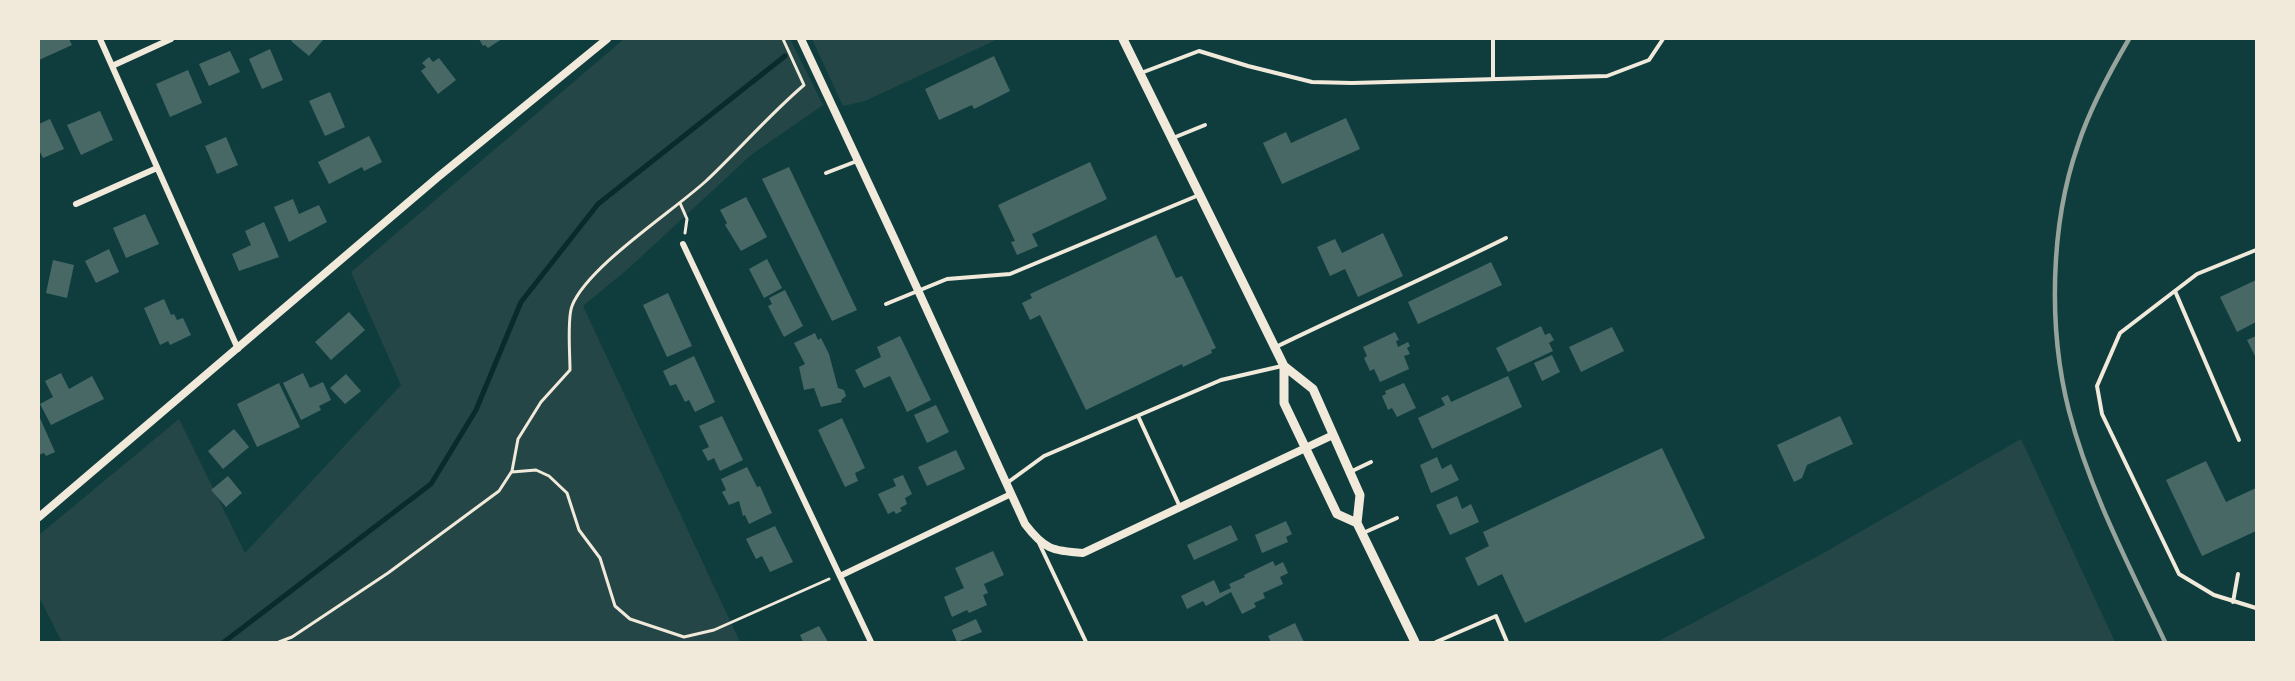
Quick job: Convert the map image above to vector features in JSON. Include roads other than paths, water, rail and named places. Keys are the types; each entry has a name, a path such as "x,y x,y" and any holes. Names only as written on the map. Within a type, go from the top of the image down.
{"main road":[{"path":"1123,39 1284,366 1284,403 1337,514 1357,523"},
{"path":"1284,366 1313,389 1360,495 1357,523 1415,642"}],"street":[{"path":"100,39 238,349"},
{"path":"112,66 171,39"},
{"path":"39,518 438,177 607,39"},
{"path":"801,39 1025,524 1039,542 1060,551 1083,553 1333,435"},
{"path":"76,204 158,168"},
{"path":"683,244 872,642"},
{"path":"840,576 1011,494"}],"lane":[{"path":"1492,39 1493,79"},
{"path":"1141,73 1199,51 1312,82 1352,83 1607,75 1649,60 1663,39"},
{"path":"1172,138 1205,124"},
{"path":"826,173 858,160"},
{"path":"886,304 947,279 1010,274 1199,194"},
{"path":"1275,347 1361,305 1428,277 1506,238"},
{"path":"2256,250 2197,274 2120,333 2097,386 2102,414 2179,574 2214,595 2256,608"},
{"path":"2175,291 2239,440"},
{"path":"1006,483 1044,456 1221,380 1284,366"},
{"path":"1138,416 1180,508"},
{"path":"1349,472 1371,462"},
{"path":"1363,534 1397,518"},
{"path":"1039,542 1086,642"},
{"path":"2233,602 2238,574"},
{"path":"1436,642 1496,616 1507,642"}],"waterway":[{"path":"224,642 431,484 476,410 521,302 598,204 785,56"}],"railway":[{"path":"2129,39 2088,118 2069,176 2057,243 2055,312 2062,379 2078,441 2099,500 2165,642"}]}
